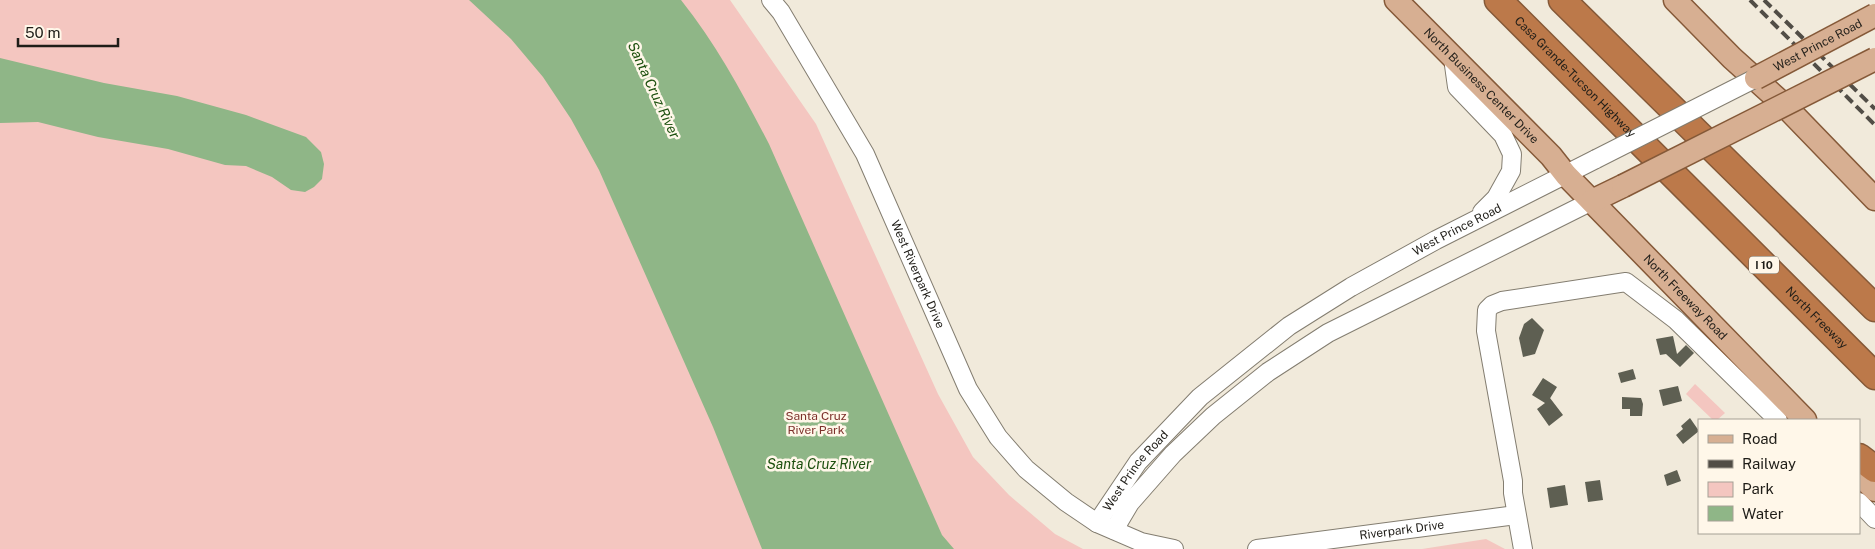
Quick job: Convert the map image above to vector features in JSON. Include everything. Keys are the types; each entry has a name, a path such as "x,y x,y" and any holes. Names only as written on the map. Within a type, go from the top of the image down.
{"highway":[{"name":"Casa Grande-Tucson Highway","path":"1498,0 1652,154"},
{"path":"1562,0 1875,308"},
{"name":"North Freeway","path":"1652,154 1875,376"},
{"path":"1860,458 1875,469"}],"main road":[{"name":"North Business Center Drive","path":"1396,0 1551,156 1566,174"},
{"path":"1675,0 1732,58 1783,104 1875,199"},
{"name":"West Prince Road","path":"1756,78 1875,15"},
{"name":"West Prince Road","path":"1592,202 1875,59"},
{"name":"North Freeway Road","path":"1566,174 1804,419"},
{"path":"1860,475 1875,490"}],"street":[{"name":"West Riverpark Drive","path":"770,0 781,12 865,154 968,389 998,437 1026,469 1047,488 1098,523"},
{"path":"1453,58 1457,87 1503,135 1512,154 1510,171 1496,198 1471,223"},
{"name":"West Prince Road","path":"1098,523 1138,462 1200,397 1289,326 1351,287 1471,223 1756,78"},
{"name":"West Prince Road","path":"1114,530 1130,502 1173,454 1213,416 1268,372 1328,332 1592,202"},
{"path":"1522,549 1513,481 1486,331 1487,310 1492,305 1502,301 1626,282 1676,320 1777,419"},
{"path":"1860,503 1875,519"},
{"name":"Riverpark Drive","path":"1257,549 1516,515"},
{"path":"1098,523 1141,542 1174,549"}],"green space":[{"name":"Santa Cruz River Park","path":"0,0 730,0 816,124 938,394 973,457 1009,495 1055,534 1083,549 0,549"},
{"path":"1695,384 1725,413 1718,419 1712,419 1686,394"},
{"path":"1486,539 1505,549 1422,549"}],"water":[{"name":"Santa Cruz River","path":"469,0 681,0 718,52 769,144 942,535 954,549 762,549 713,427 599,170 571,119 543,77 511,39"},
{"path":"0,58 104,83 177,96 246,115 306,137 321,152 324,164 322,179 305,192 291,190 272,177 246,166 225,165 168,149 98,137 38,122 0,123"}],"building":[{"path":"1532,318 1544,330 1535,354 1523,357 1519,338 1524,324"},
{"path":"1673,336 1677,354 1686,345 1694,353 1680,367 1666,354 1660,355 1656,339"},
{"path":"1633,369 1636,379 1621,383 1618,373"},
{"path":"1543,378 1557,387 1550,398 1563,415 1549,426 1537,409 1545,403 1532,395"},
{"path":"1678,386 1682,401 1663,406 1659,390"},
{"path":"1622,397 1641,398 1643,404 1642,416 1630,416 1630,409 1622,409"},
{"path":"1690,418 1698,430 1698,432 1683,444 1676,435 1683,429 1681,426"},
{"path":"1677,470 1681,481 1667,486 1664,475"},
{"path":"1600,480 1603,500 1588,502 1585,482"},
{"path":"1565,485 1568,505 1550,508 1547,488"}],"railway":[{"path":"1750,0 1875,125"},
{"path":"1764,0 1875,109"}]}
